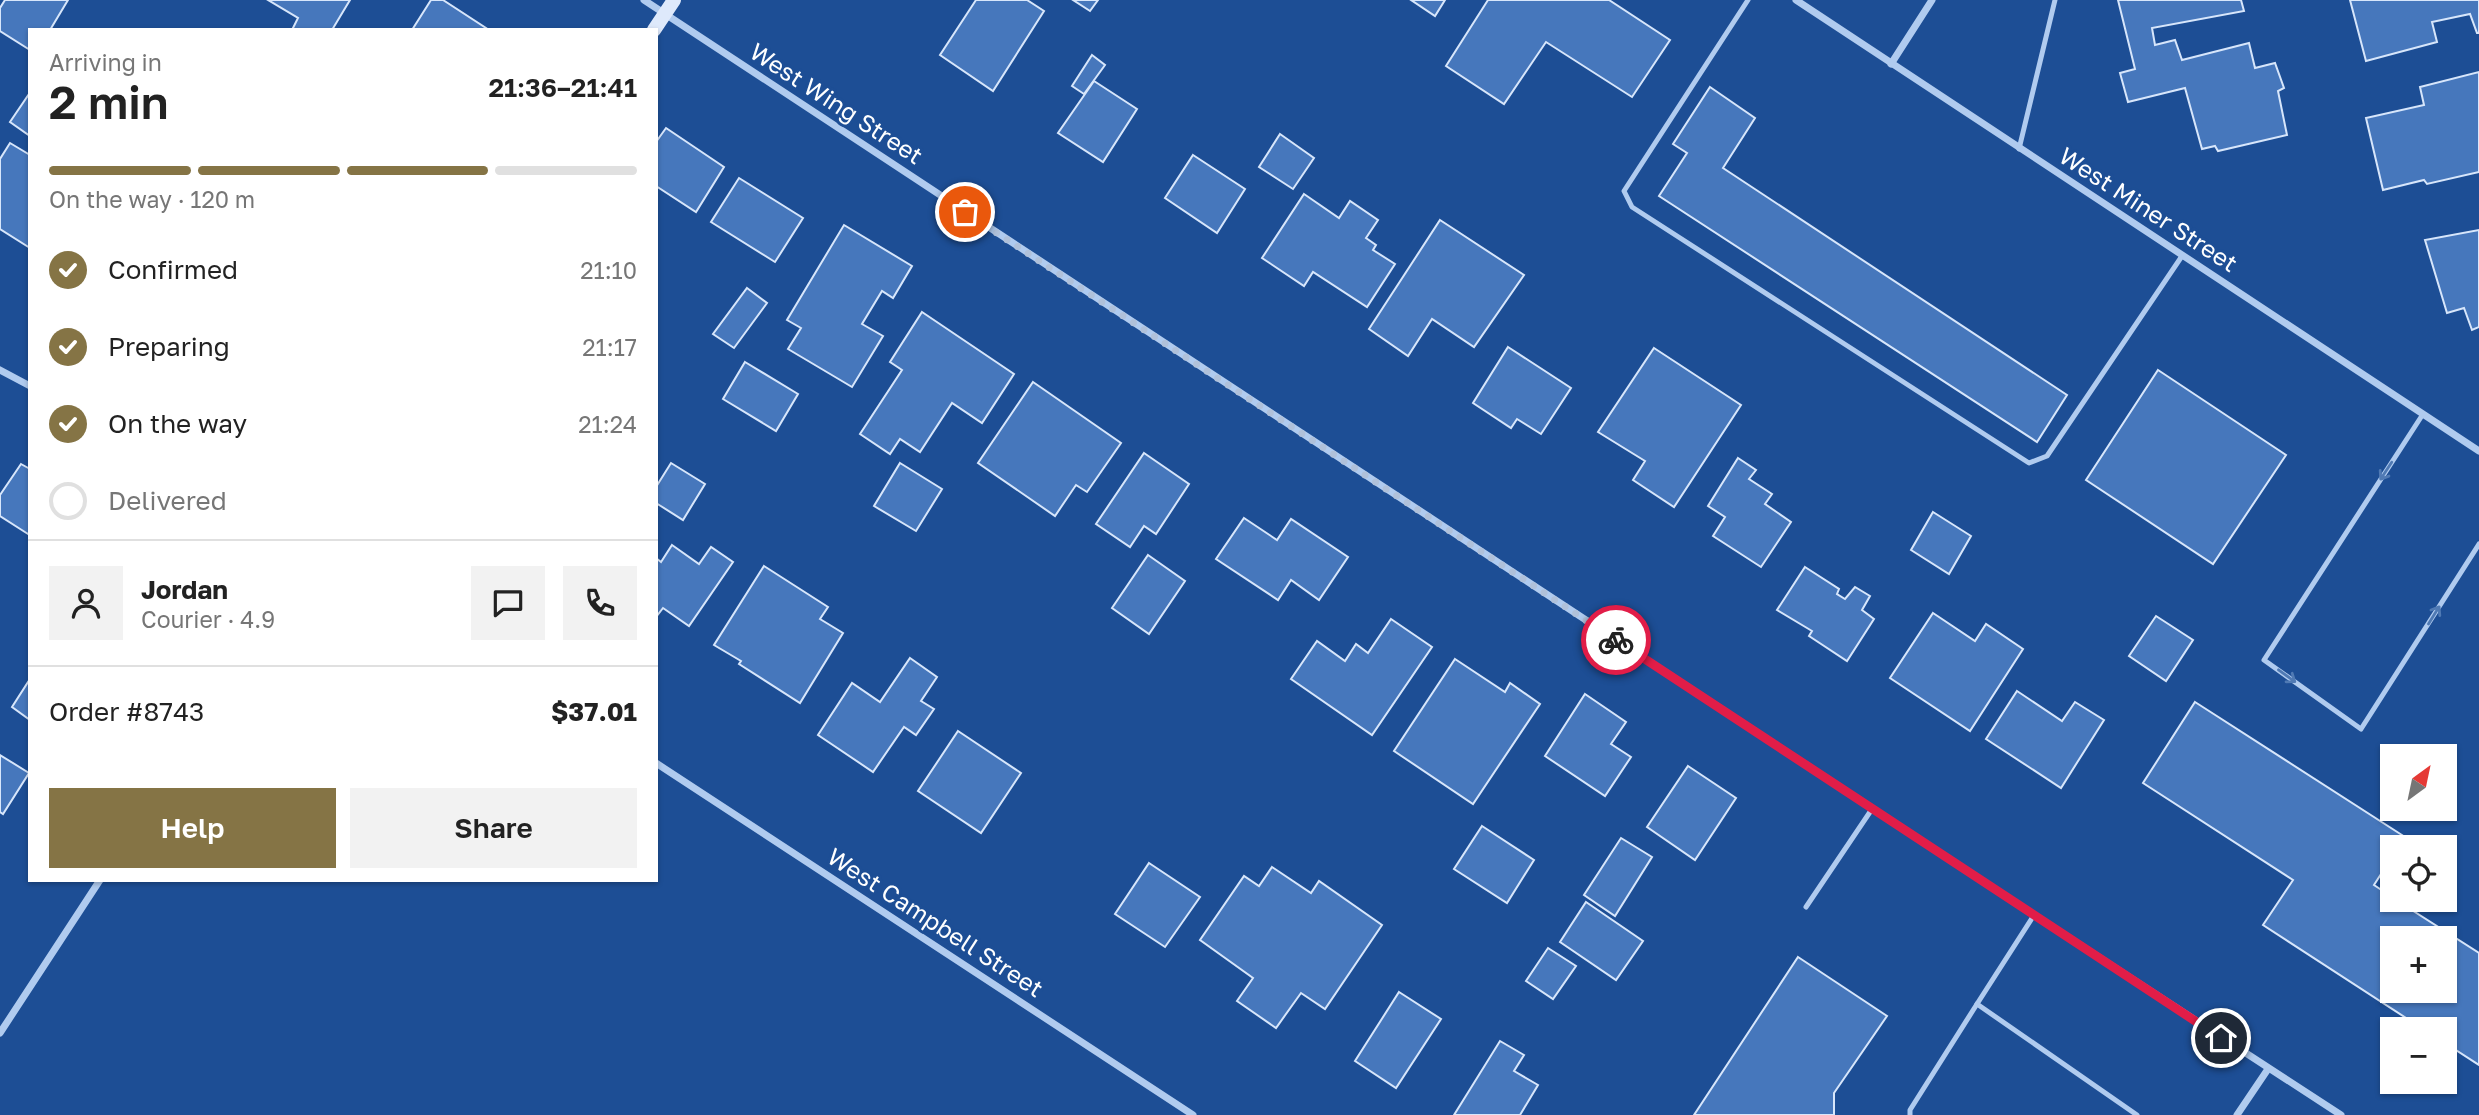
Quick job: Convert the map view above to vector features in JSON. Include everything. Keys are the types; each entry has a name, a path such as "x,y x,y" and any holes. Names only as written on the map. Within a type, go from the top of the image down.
{"street":[{"name":"West Wing Street","path":"644,0 2268,1069 2342,1115"},
{"path":"655,28 674,0"},
{"name":"West Miner Street","path":"1796,0 2479,451"},
{"path":"1891,64 1932,0"},
{"path":"0,370 28,385"},
{"name":"West Campbell Street","path":"658,764 1193,1115"},
{"path":"0,1033 99,882"},
{"path":"2237,1115 2268,1069"}],"lane":[{"path":"1748,0 1624,191 1632,207 2029,463 2048,456 2182,256"},
{"path":"2019,149 2055,0"},
{"path":"2423,414 2264,660 2361,729 2479,544"},
{"path":"1805,907 1872,808"},
{"path":"1917,1115 1910,1113 2034,915"},
{"path":"1977,1004 2137,1115"}],"building":[{"path":"5,0 68,0 51,28 28,28 28,49 0,31 0,8"},
{"path":"268,0 350,0 333,28 293,28 298,18"},
{"path":"431,0 443,0 486,28 413,28"},
{"path":"976,0 1027,0 1044,11 993,91 940,55"},
{"path":"1073,0 1098,0 1090,11"},
{"path":"1411,0 1445,0 1435,16"},
{"path":"1488,0 1609,0 1670,40 1632,97 1546,42 1504,104 1446,66"},
{"path":"2118,0 2241,0 2244,11 2152,28 2155,45 2175,40 2182,60 2249,43 2255,68 2275,63 2284,88 2278,91 2287,135 2218,151 2215,146 2202,149 2185,88 2128,102 2120,73 2135,69"},
{"path":"2350,0 2479,0 2479,33 2470,14 2432,22 2437,42 2366,61"},
{"path":"1092,55 1105,65 1084,94 1072,86"},
{"path":"2479,72 2479,172 2427,184 2424,180 2383,190 2366,118 2424,105 2420,87"},
{"path":"1094,81 1137,109 1103,162 1058,133"},
{"path":"1710,87 1755,118 1723,168 2067,395 2037,442 1659,196 1687,153 1673,144"},
{"path":"28,95 28,135 10,122"},
{"path":"666,128 724,167 696,212 658,187 658,139"},
{"path":"1280,134 1314,158 1293,189 1259,167"},
{"path":"10,143 28,154 28,247 0,229 0,159"},
{"path":"1193,155 1245,189 1217,233 1165,198"},
{"path":"739,178 803,218 775,262 711,222"},
{"path":"1304,194 1339,218 1350,201 1378,220 1366,238 1376,245 1373,250 1395,264 1367,307 1313,272 1304,286 1262,258"},
{"path":"1440,220 1524,275 1474,347 1432,319 1408,356 1369,329"},
{"path":"844,225 912,266 893,298 882,291 862,324 883,336 852,387 788,349 801,328 787,320"},
{"path":"2479,230 2479,327 2472,330 2464,308 2447,313 2425,240"},
{"path":"747,288 767,303 734,348 713,334"},
{"path":"922,312 1014,374 982,423 952,403 920,452 900,439 890,454 860,434 902,370 890,362"},
{"path":"1508,347 1571,388 1541,434 1517,419 1511,428 1473,403"},
{"path":"1654,348 1741,405 1674,507 1633,480 1645,461 1598,432"},
{"path":"745,362 798,394 776,431 723,399"},
{"path":"2158,370 2286,455 2213,564 2086,480"},
{"path":"1033,382 1121,443 1087,492 1076,485 1055,516 978,463"},
{"path":"1144,453 1189,484 1156,534 1144,526 1130,547 1096,524"},
{"path":"1738,458 1756,470 1749,479 1772,494 1765,504 1791,522 1761,567 1713,536 1725,517 1708,506"},
{"path":"671,463 705,484 683,520 658,504 658,484"},
{"path":"900,463 942,489 916,531 874,506"},
{"path":"21,464 28,468 28,534 0,516 0,495"},
{"path":"1933,512 1971,536 1949,574 1911,550"},
{"path":"1244,518 1277,540 1291,519 1348,557 1319,600 1291,580 1278,600 1216,559"},
{"path":"672,545 699,564 711,547 733,562 689,626 663,608 658,614 658,560 661,562"},
{"path":"1148,555 1185,581 1149,634 1112,608"},
{"path":"764,566 828,607 820,619 843,633 800,703 714,645"},
{"path":"1805,567 1839,589 1837,594 1845,599 1855,587 1870,596 1862,610 1874,619 1847,661 1809,636 1812,631 1777,610"},
{"path":"1933,613 1975,641 1986,624 2023,649 1970,731 1890,678"},
{"path":"2156,616 2193,640 2166,681 2129,656"},
{"path":"1391,619 1432,647 1372,735 1291,679 1317,641 1345,661 1356,644 1368,653"},
{"path":"910,658 937,677 921,701 934,709 916,735 904,727 873,772 818,735 852,683 880,702"},
{"path":"1455,659 1505,692 1510,683 1540,704 1473,804 1394,751"},
{"path":"28,682 28,719 12,707"},
{"path":"2017,691 2062,721 2075,702 2104,720 2061,788 1986,739"},
{"path":"1585,694 1626,722 1611,744 1631,757 1605,796 1545,756"},
{"path":"2195,702 2402,835 2380,835 2380,876 2374,885 2380,889 2380,912 2415,912 2437,926 2380,926 2380,1001 2263,925 2293,880 2143,783"},
{"path":"958,731 1021,773 981,833 918,791"},
{"path":"0,755 28,775 3,814 0,812"},
{"path":"1688,766 1736,798 1695,860 1647,827"},
{"path":"1482,826 1534,860 1507,903 1454,869"},
{"path":"1621,838 1652,857 1615,916 1584,895"},
{"path":"1149,863 1200,897 1165,947 1115,914"},
{"path":"1272,867 1311,893 1319,881 1382,925 1325,1009 1301,993 1276,1028 1237,1001 1253,978 1200,940 1244,876 1259,886"},
{"path":"1586,902 1643,941 1616,980 1560,942"},
{"path":"2457,939 2479,953 2479,1065 2457,1051 2457,1017 2405,1017 2383,1003 2457,1003"},
{"path":"1548,948 1576,966 1553,999 1526,981"},
{"path":"1798,957 1887,1016 1834,1093 1834,1115 1694,1115"},
{"path":"1399,992 1441,1019 1396,1088 1355,1061"},
{"path":"1500,1041 1524,1055 1514,1071 1538,1085 1520,1115 1454,1115"}],"way so far":[{"path":"965,212 1616,640"}],"route":[{"path":"1616,640 2221,1038"}]}
